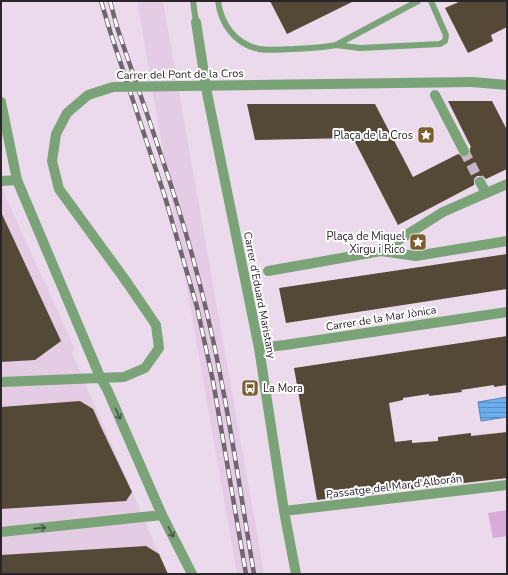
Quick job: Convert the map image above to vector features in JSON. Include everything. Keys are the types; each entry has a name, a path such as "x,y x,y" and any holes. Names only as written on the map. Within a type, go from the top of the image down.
{"street":[{"name":"Carrer d'Eduard Maristany","path":"196,22 206,93 259,348 284,512 296,574"},
{"name":"Carrer del Pont de la Cros","path":"1,382 124,377 145,368 160,348 156,325 59,189 52,161 56,134 67,113 88,95 113,87 472,82 507,85"},
{"path":"435,95 464,151"},
{"path":"1,102 17,180 101,379 107,389 162,515 192,574"},
{"path":"1,181 17,180"},
{"path":"480,182 486,193"},
{"path":"381,252 443,212 507,184"},
{"path":"268,271 381,252 416,256 507,241"},
{"name":"Carrer de la Mar Jònica","path":"259,348 507,312"},
{"name":"Passatge del Mar d'Alborán","path":"284,512 507,485"},
{"path":"1,532 162,515"}],"lane":[{"path":"193,1 196,22"},
{"path":"218,1 222,18 226,26 238,39 252,47 260,49 324,48 336,45 418,1"},
{"path":"336,45 360,48 440,44 445,41 446,35 431,1"}],"shaded area":[{"path":"137,1 163,1 264,574 237,574"},
{"path":"1,179 6,198 75,349 72,353 159,554 1,574"},
{"path":"507,510 507,536 493,538 488,513"}],"water":[{"path":"507,397 507,417 481,421 478,402"}],"building":[{"path":"270,1 354,1 287,34"},
{"path":"461,1 507,1 507,27 491,35 493,41 468,53 445,8"},
{"path":"448,101 492,101 507,130 507,169 486,179 483,176 477,176 474,179 474,185 398,225 353,138 255,140 247,104 375,104 413,177 458,154 464,157 470,154 471,147"},
{"path":"1,212 61,341 35,360 1,362"},
{"path":"507,254 507,289 286,323 279,288"},
{"path":"507,336 507,385 494,387 494,385 461,390 462,392 429,396 429,394 403,398 403,400 389,403 395,442 412,440 412,443 438,441 438,437 471,433 471,436 507,432 507,478 317,500 294,368"},
{"path":"80,401 93,409 132,492 126,501 1,509 1,407"},
{"path":"146,546 159,554 168,574 1,574 1,555"}],"tunnel":[{"path":"464,151 480,182"}],"railway":[{"path":"101,1 165,197 197,307 213,381 246,574"},
{"path":"110,1 117,27 151,124 183,223 210,324 237,467 254,574"}],"place":[{"name":"Plaça de la Cros","path":"426,135"},
{"name":"Plaça de Miquel Xirgu i Rico","path":"418,242"},
{"name":"La Mora","path":"250,388"}]}
